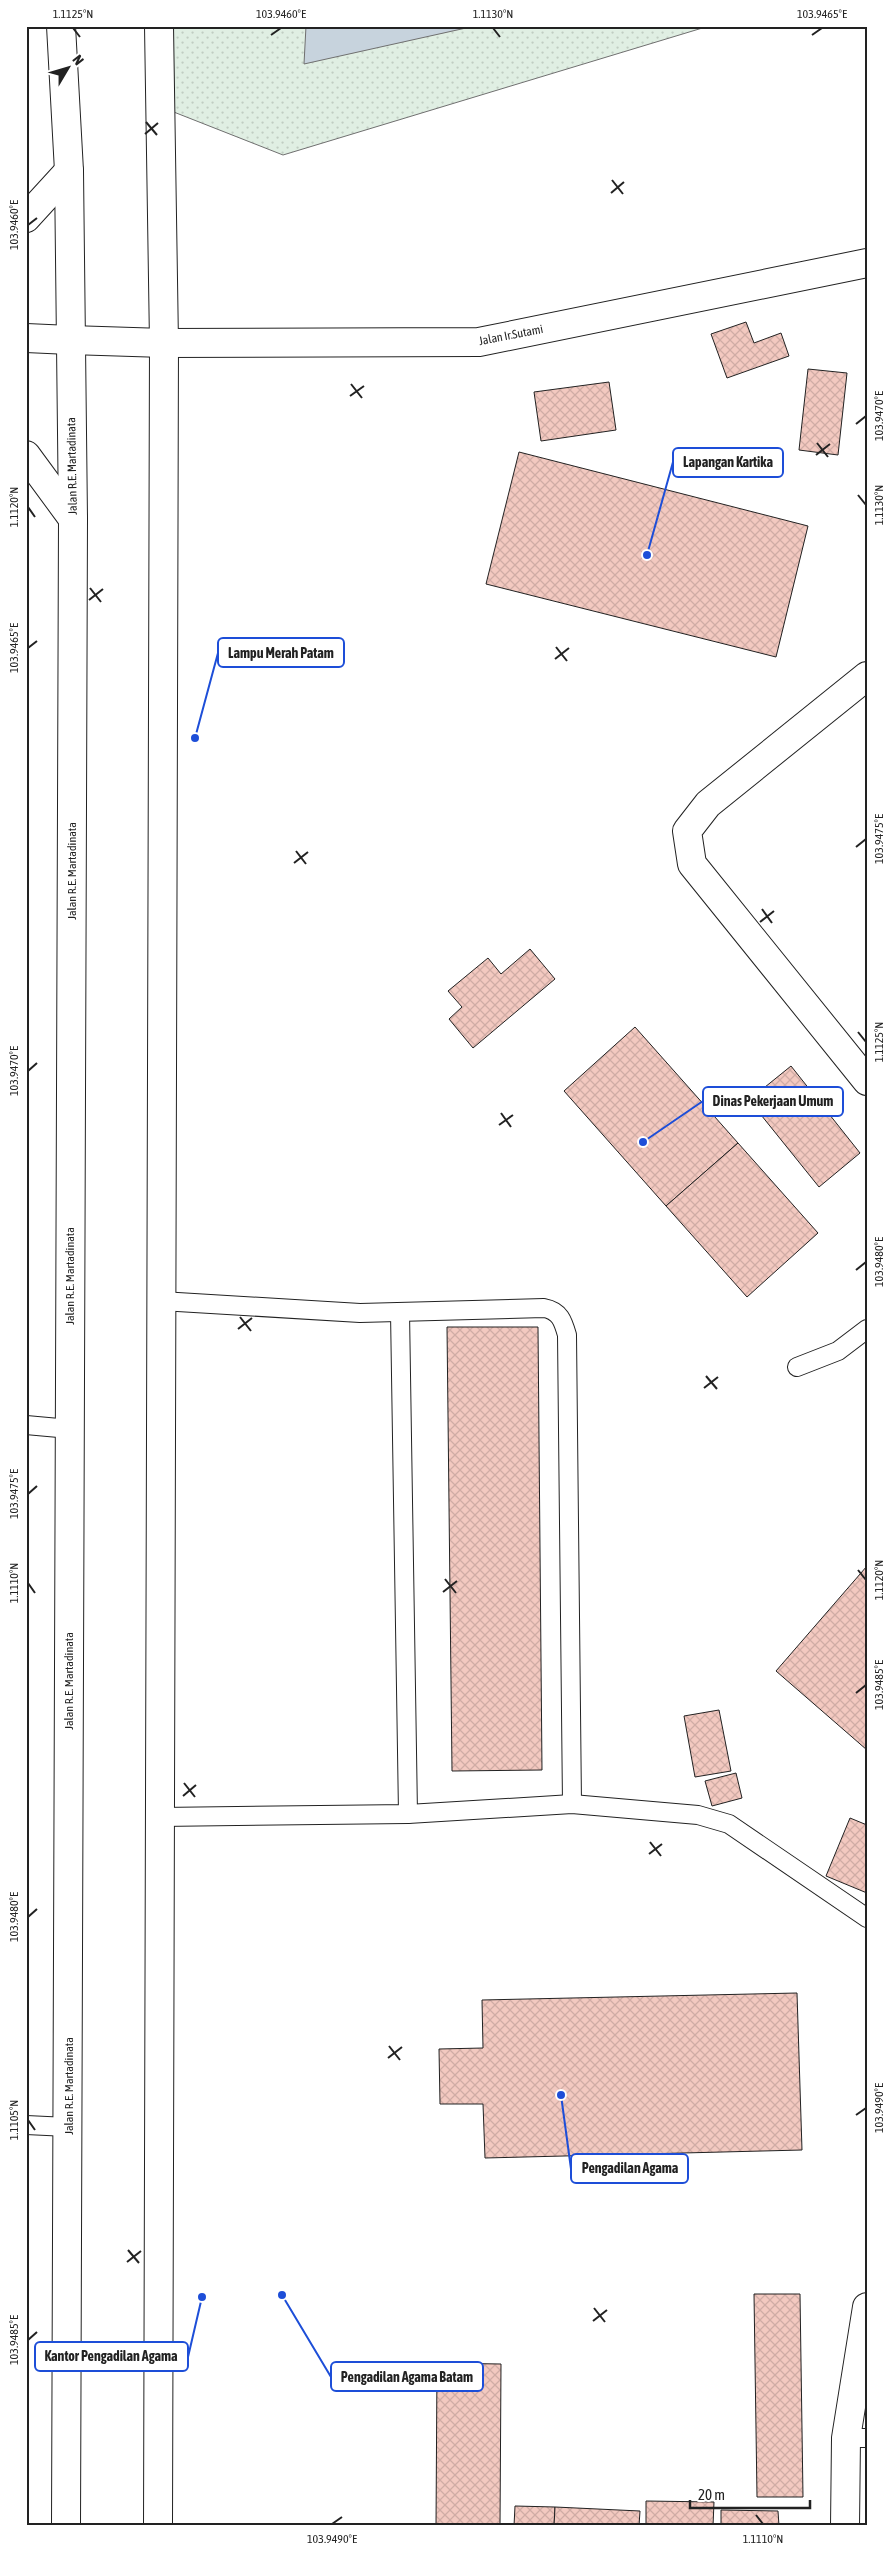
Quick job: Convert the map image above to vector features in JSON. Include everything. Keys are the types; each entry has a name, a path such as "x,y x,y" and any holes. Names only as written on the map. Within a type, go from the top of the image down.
{"main road":[{"name":"Jalan R.E. Martadinata","path":"61,26 69,171 73,519 66,2526"},
{"path":"158,2526 164,343 159,26"},
{"path":"26,218 69,171"},
{"name":"Jalan Ir.Sutami","path":"26,338 164,343 479,342 867,262"},
{"path":"26,455 73,519"},
{"path":"867,676 708,804 687,831 692,864 867,1081"},
{"path":"845,2526 856,2438 867,2307"}],"lane":[{"path":"161,1301 360,1313 544,1308 554,1310 563,1321 567,1336 572,1804"},
{"path":"400,1312 408,1814"},
{"path":"797,1367 838,1351 867,1329"},
{"path":"26,1425 70,1428"},
{"path":"160,1817 408,1814 572,1804 698,1816 729,1824 867,1918"},
{"path":"26,2124 68,2127"}],"green space":[{"path":"159,26 709,26 283,155 161,107"}],"shaded area":[{"path":"306,26 475,26 304,64"}],"building":[{"path":"746,322 754,343 781,333 789,356 727,378 711,334"},
{"path":"808,369 847,373 838,455 799,450"},
{"path":"609,382 616,430 541,441 534,392"},
{"path":"519,452 808,526 776,657 486,584"},
{"path":"530,949 555,979 473,1048 449,1019 462,1007 448,991 488,958 501,974"},
{"path":"635,1027 738,1143 666,1206 564,1091"},
{"path":"791,1066 860,1153 819,1187 749,1100"},
{"path":"738,1143 818,1233 747,1297 666,1206"},
{"path":"447,1327 538,1327 542,1770 452,1771"},
{"path":"867,1566 867,1750 776,1671"},
{"path":"719,1710 731,1771 695,1777 684,1716"},
{"path":"736,1773 742,1798 712,1806 705,1781"},
{"path":"850,1818 867,1825 867,1893 826,1876"},
{"path":"797,1993 802,2150 485,2158 483,2104 440,2104 439,2049 483,2048 482,2000"},
{"path":"754,2294 800,2294 803,2497 757,2497"},
{"path":"437,2363 501,2364 500,2526 436,2526"},
{"path":"646,2501 714,2502 713,2526 646,2526"},
{"path":"515,2506 555,2507 554,2526 514,2526"},
{"path":"555,2507 640,2511 639,2526 554,2526"},
{"path":"721,2510 778,2511 779,2526 721,2526"}],"place":[{"name":"Lapangan Kartika","path":"647,555"},
{"name":"Lampu Merah Patam","path":"195,738"},
{"name":"Dinas Pekerjaan Umum","path":"643,1142"},
{"name":"Pengadilan Agama","path":"561,2095"},
{"name":"Pengadilan Agama Batam","path":"282,2295"},
{"name":"Kantor Pengadilan Agama","path":"202,2297"}]}
